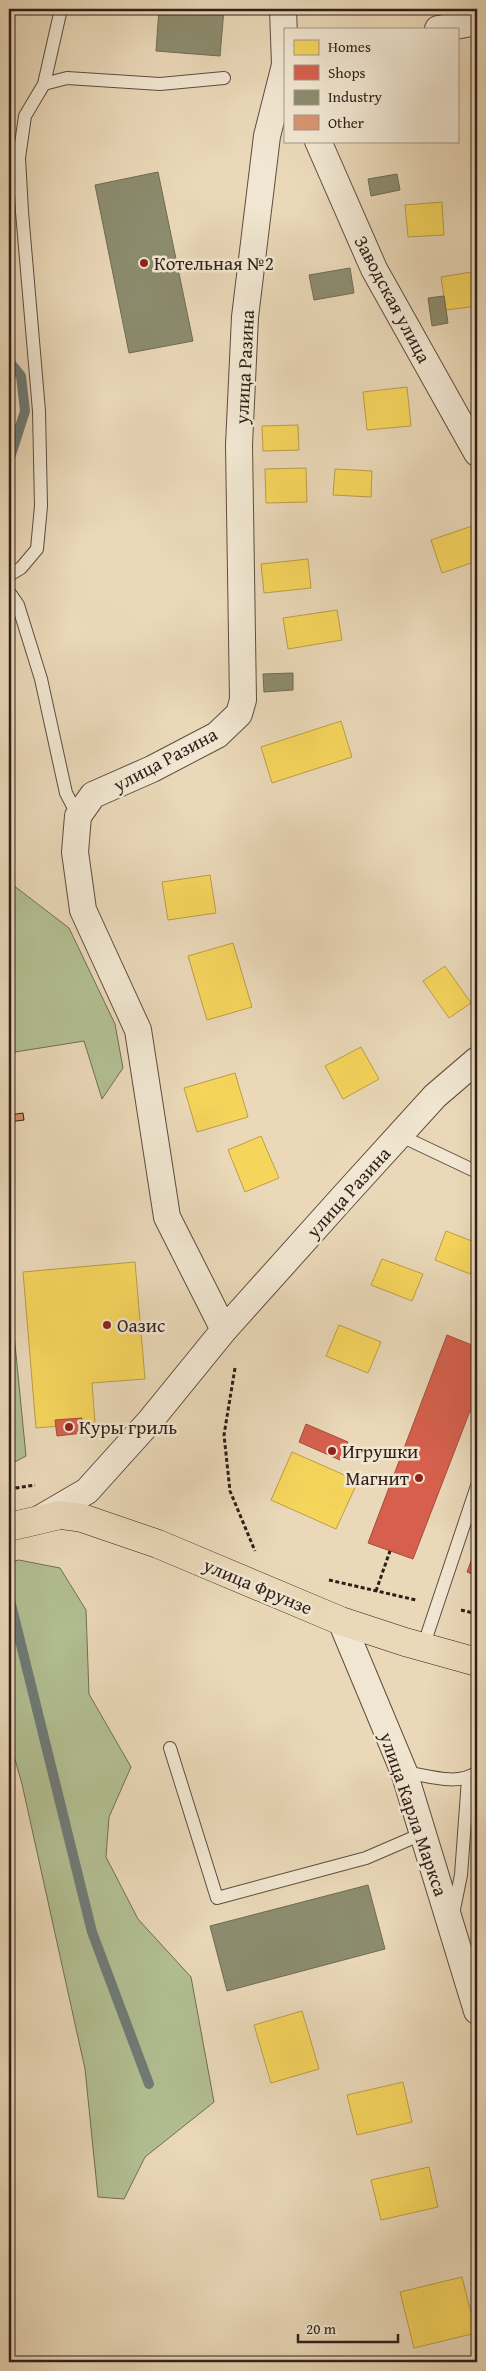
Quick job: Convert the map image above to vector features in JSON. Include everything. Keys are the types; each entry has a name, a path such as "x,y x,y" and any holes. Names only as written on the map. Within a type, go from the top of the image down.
{"main road":[{"name":"улица Фрунзе","path":"9,1527 60,1515 82,1518 158,1544 341,1621 477,1662"}],"street":[{"path":"283,9 284,37"},
{"path":"444,28 477,22"},
{"name":"улица Разина","path":"78,816 93,795 152,769 216,735 239,714 243,700 239,445 245,317 267,136 284,69"},
{"name":"Заводская улица","path":"318,142 374,269 477,453"},
{"path":"78,816 75,852 83,910 138,1030 167,1217 224,1330"},
{"name":"улица Разина","path":"39,1519 87,1491 150,1421 224,1330 435,1096 477,1060"},
{"name":"улица Карла Маркса","path":"341,1621 404,1772 477,2010"}],"lane":[{"path":"9,575 21,568 37,549 41,506 39,411 22,212 20,158 25,116 44,84 61,9"},
{"path":"44,84 68,78 160,84 224,78"},
{"path":"9,592 18,605 41,679 66,793 78,816"},
{"path":"400,1136 477,1172"},
{"path":"423,1647 477,1486"},
{"path":"170,1748 217,1898 366,1858 424,1834"},
{"path":"404,1772 446,1779 473,1775 461,1875 450,1926"}],"path":[{"path":"235,1366 224,1435 230,1491 256,1554"},
{"path":"9,1489 31,1485"},
{"path":"376,1591 390,1551"}],"green space":[{"path":"9,882 69,928 115,1024 123,1068 102,1099 84,1041 9,1053"},
{"path":"9,1283 26,1456 9,1465"},
{"path":"19,1560 60,1568 86,1610 89,1694 131,1767 109,1817 106,1857 138,1919 191,1977 214,2102 145,2157 124,2199 98,2197 85,2069 22,1784 9,1738 9,1562"}],"building: Homes":[{"path":"442,202 444,235 408,237 405,205"},
{"path":"477,271 477,306 446,310 441,277"},
{"path":"407,387 411,426 367,430 363,392"},
{"path":"298,425 299,450 263,451 262,426"},
{"path":"306,468 307,502 266,503 265,469"},
{"path":"335,469 372,471 371,497 333,495"},
{"path":"472,526 477,542 477,561 442,573 431,540"},
{"path":"308,559 311,588 264,593 261,564"},
{"path":"337,610 342,640 288,649 283,618"},
{"path":"341,721 352,757 272,783 261,747"},
{"path":"210,875 216,913 168,920 162,882"},
{"path":"233,943 252,1007 207,1020 188,956"},
{"path":"445,966 471,1003 449,1018 423,981"},
{"path":"361,1047 379,1079 343,1099 325,1066"},
{"path":"235,1073 248,1117 197,1132 184,1088"},
{"path":"261,1136 279,1178 245,1192 228,1150"},
{"path":"446,1231 477,1243 477,1255 470,1274 435,1260"},
{"path":"382,1259 423,1274 412,1301 371,1285"},
{"name":"Оазис","path":"135,1262 145,1379 92,1383 95,1423 36,1428 23,1272"},
{"path":"339,1325 381,1342 368,1373 326,1356"},
{"path":"292,1452 358,1481 336,1529 271,1500"},
{"path":"302,2011 319,2069 271,2083 254,2025"},
{"path":"403,2082 412,2122 357,2135 347,2095"},
{"path":"429,2167 438,2207 381,2220 371,2180"},
{"path":"462,2277 476,2333 414,2348 400,2292"}],"building: Shops":[{"name":"Магнит","path":"447,1335 477,1347 477,1413 470,1411 413,1559 368,1543"},
{"name":"Куры гриль","path":"82,1418 83,1433 57,1436 55,1420"},
{"name":"Игрушки","path":"306,1424 348,1442 340,1460 299,1442"},
{"path":"477,1545 477,1576 467,1572"}],"building: Industry":[{"path":"159,9 224,9 220,56 156,51"},
{"name":"Котельная №2","path":"158,172 193,341 129,353 95,185"},
{"path":"397,174 400,190 371,196 368,179"},
{"path":"350,268 354,293 314,300 309,275"},
{"path":"444,296 448,323 432,326 428,298"},
{"path":"293,673 293,690 264,692 263,674"},
{"path":"368,1885 385,1949 227,1991 210,1926"}],"building: Other":[{"path":"23,1113 24,1120 9,1122 9,1115"}],"waterway":[{"path":"9,361 21,376 25,411 9,461"},
{"path":"9,1596 92,1932 149,2084"}],"place":[{"name":"Котельная №2","path":"144,263"},
{"name":"Оазис","path":"107,1325"},
{"name":"Куры гриль","path":"69,1427"},
{"name":"Игрушки","path":"332,1451"},
{"name":"Магнит","path":"419,1478"}]}
